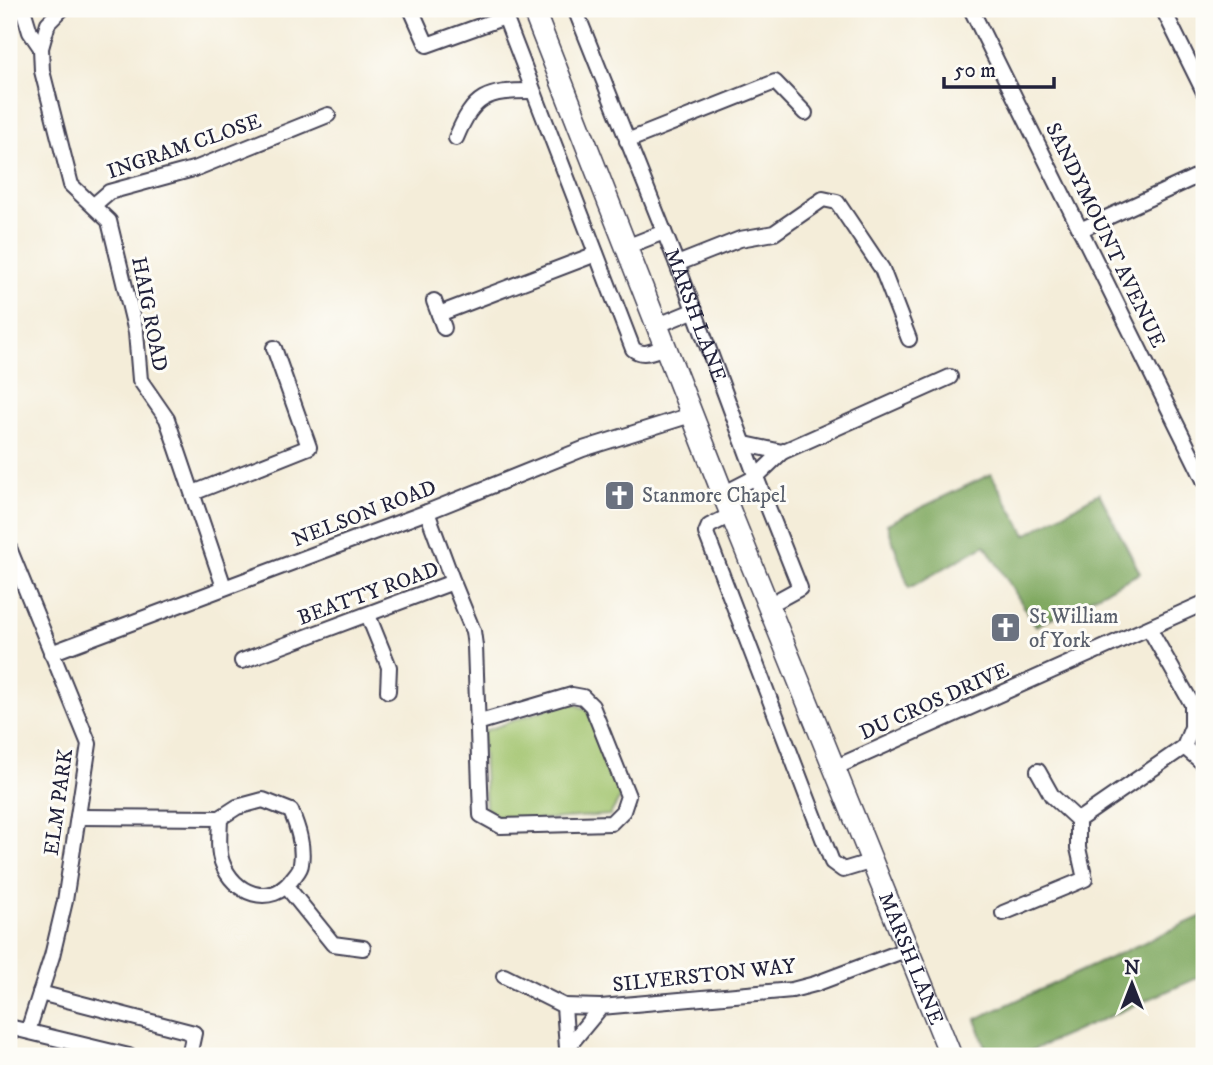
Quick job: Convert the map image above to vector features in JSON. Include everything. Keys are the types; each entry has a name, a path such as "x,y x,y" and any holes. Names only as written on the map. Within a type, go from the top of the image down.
{"main road":[{"name":"MARSH LANE","path":"533,9 691,415 951,1056"}],"street":[{"path":"23,9 30,32 41,48"},
{"path":"41,48 48,23 62,9"},
{"path":"411,9 427,45 503,13 633,349 645,354 665,347"},
{"name":"MARSH LANE","path":"575,9 695,310 756,478 800,588 769,606"},
{"name":"SANDYMOUNT AVENUE","path":"971,9 1204,481"},
{"path":"1163,9 1204,92"},
{"name":"HAIG ROAD","path":"41,48 42,71 71,185 109,221 136,332 140,380 167,419 224,587"},
{"path":"627,141 775,82 805,113"},
{"path":"456,138 466,114 474,104 489,96 532,91"},
{"name":"INGRAM CLOSE","path":"94,205 109,192 197,168 328,115"},
{"path":"1080,230 1204,173"},
{"path":"677,264 740,239 774,233 823,199 837,202 882,269 909,340"},
{"path":"626,247 664,232"},
{"path":"444,328 436,307 596,254"},
{"path":"656,326 695,310"},
{"path":"193,493 309,447 274,348"},
{"path":"723,494 756,478 782,452 950,377"},
{"name":"NELSON ROAD","path":"51,653 427,512 583,449 691,415"},
{"path":"745,444 782,452"},
{"path":"427,512 453,582"},
{"path":"731,515 709,526 706,533 832,862 843,870 873,862"},
{"name":"ELM PARK","path":"9,548 89,744 65,901 28,1031"},
{"name":"BEATTY ROAD","path":"242,661 453,582 475,646 477,723 481,815 500,826 514,826 611,823 623,811 628,796 592,706 583,697 572,695 477,723"},
{"name":"DU CROS DRIVE","path":"834,768 1204,603"},
{"path":"368,615 389,667 388,691"},
{"path":"1079,820 1184,747 1192,727 1192,704 1149,628"},
{"path":"1184,747 1204,764"},
{"path":"1038,771 1052,796 1079,820"},
{"path":"78,817 220,818 237,807 263,800 290,811 300,833 302,867 286,887 275,895 253,895 233,880 221,861 220,818"},
{"path":"1003,913 1085,879 1077,848 1079,820"},
{"path":"286,887 333,944 363,948"},
{"name":"SILVERSTON WAY","path":"567,1052 601,1007 793,990 908,949"},
{"path":"504,976 564,1006 601,1007"},
{"path":"40,993 194,1033 189,1056"},
{"path":"564,1006 567,1052"},
{"path":"9,1027 129,1056"}],"green space":[{"path":"991,474 1026,535 1099,493 1140,573 1036,626 985,545 909,588 887,524"},
{"path":"568,701 588,710 621,796 610,815 505,822 486,808 482,732"},
{"path":"1204,915 1204,975 1019,1056 988,1056 976,1019"}],"place":[{"name":"Stanmore Chapel","path":"619,495"},
{"name":"St William of York","path":"1006,628"}]}
